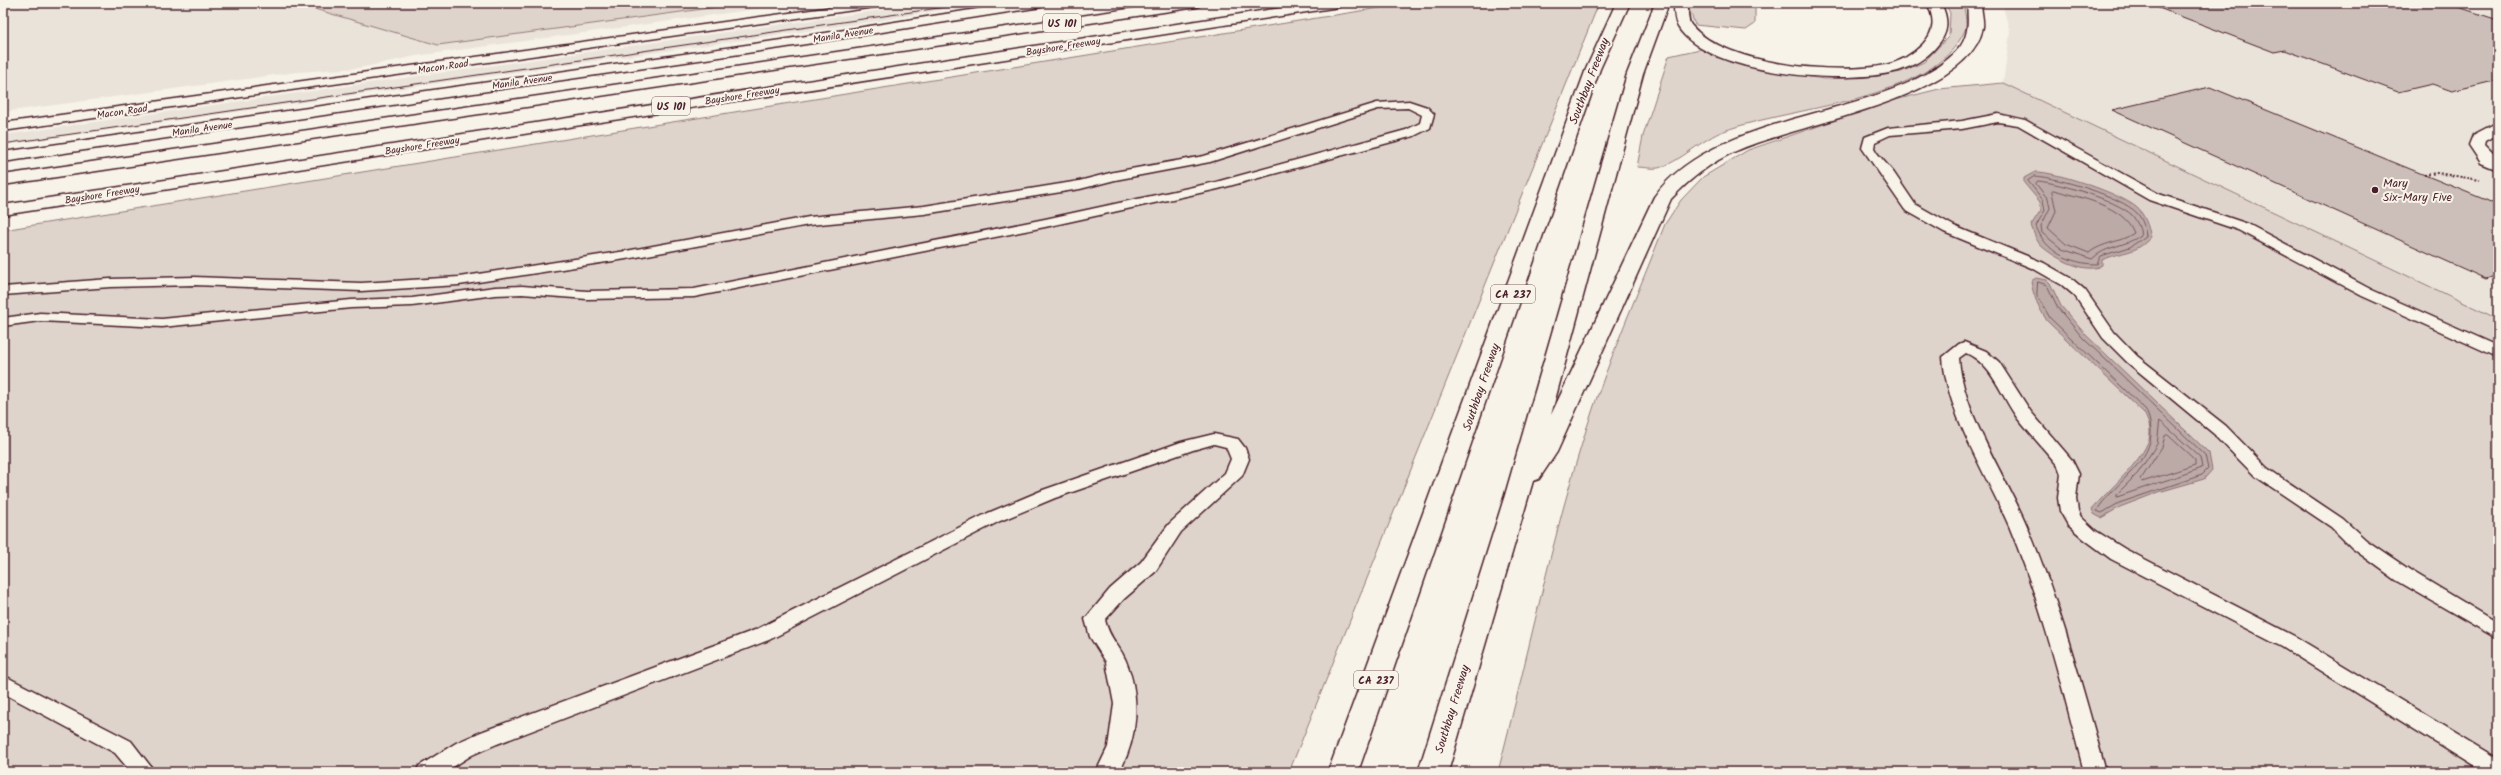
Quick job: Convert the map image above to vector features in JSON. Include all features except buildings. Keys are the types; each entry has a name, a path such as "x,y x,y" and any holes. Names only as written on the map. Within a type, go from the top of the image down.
{"main road":[{"name":"Manila Avenue","path":"3,157 781,44 1041,3"},
{"path":"927,42 1122,3"},
{"name":"Bayshore Freeway","path":"3,180 1197,3"},
{"name":"Bayshore Freeway","path":"3,210 1340,3"},
{"name":"Southbay Freeway","path":"1343,772 1592,69 1623,3"},
{"name":"Southbay Freeway","path":"1433,772 1517,495 1635,74 1662,3"},
{"path":"1681,3 1681,16 1686,29 1700,41 1720,51 1776,67 1835,74 1886,70 1908,62 1925,51 1936,40 1941,29 1940,14 1934,3"},
{"path":"1517,495 1545,452 1663,196 1681,178 1706,160 1731,147 1887,97 1921,84 1948,67 1966,49 1976,30 1974,3"},
{"path":"2498,127 2479,139 2477,145 2480,153 2498,165"}],"lane":[{"name":"Macon Road","path":"3,127 882,3"},
{"path":"3,291 118,283 194,282 360,287 459,281 626,255 809,221 924,210 1080,185 1114,176 1206,159 1378,106 1409,104 1423,109 1428,114 1426,125 1410,133 1218,185 1045,223 879,255 742,285 694,293 587,295 522,290 495,291 412,302 351,304 162,323 40,316 3,322"},
{"path":"2498,352 2367,293 2243,227 2154,197 2021,122 1998,118 1962,125 1888,132 1869,140 1868,148 1872,155 1890,176 1910,207 1949,229 2039,266 2067,282 2080,293 2108,335 2127,354 2220,430 2261,472 2337,523 2359,544 2403,575 2498,632"},
{"path":"2095,772 2060,640 2018,526 1972,429 1952,375 1951,357 1964,348 1981,354 1993,365 2024,415 2066,464 2070,474 2067,498 2069,511 2074,521 2090,535 2118,554 2289,642 2498,770"},
{"path":"427,772 464,749 489,738 762,635 994,517 1048,494 1187,446 1214,439 1232,442 1237,448 1240,459 1233,476 1174,528 1148,567 1117,594 1095,619 1100,638 1116,662 1123,697 1123,729 1112,766 1107,772"},
{"path":"3,683 123,747 144,772"}],"path":[{"path":"2424,175 2434,172 2465,180 2481,180"}],"shaded area":[{"path":"3,3 799,3 416,56 359,68 297,72 3,112"},
{"path":"294,3 747,3 438,45"},
{"path":"931,3 983,3 877,21 3,145 3,135"},
{"path":"1410,3 1599,3 1289,772 3,772 3,230"},
{"path":"1689,3 1755,3 1755,24 1746,30 1695,25 1688,6"},
{"path":"1945,3 1963,3 1966,27 1948,54 1924,73 1893,87 1858,98 1752,122 1724,131 1716,134 1666,166 1658,168 1637,167 1643,136 1669,56 1700,49 1730,60 1774,72 1825,79 1877,76 1901,72 1924,62 1949,36 1950,13"},
{"path":"2002,3 2498,3 2498,319 2003,83 2010,32"},
{"path":"2003,83 2498,319 2498,772 1498,772 1562,512 1587,427 1614,350 1665,224 1681,200 1703,177 1748,150 1895,100 1939,89"}],"water":[{"path":"2035,172 2072,179 2103,190 2128,202 2142,213 2146,220 2151,237 2145,243 2133,250 2102,260 2102,265 2096,268 2081,267 2057,257 2042,247 2036,238 2031,225 2041,210 2040,202 2024,183 2024,178"},
{"path":"2036,278 2047,280 2050,283 2061,306 2085,334 2209,453 2212,470 2204,479 2159,492 2120,507 2101,518 2094,514 2092,509 2124,476 2145,448 2150,436 2149,426 2144,413 2047,321 2033,292 2031,281"}],"tram line":[{"path":"3,144 973,3"}],"place":[{"name":"Mary Six-Mary Five","path":"2375,190"}]}
